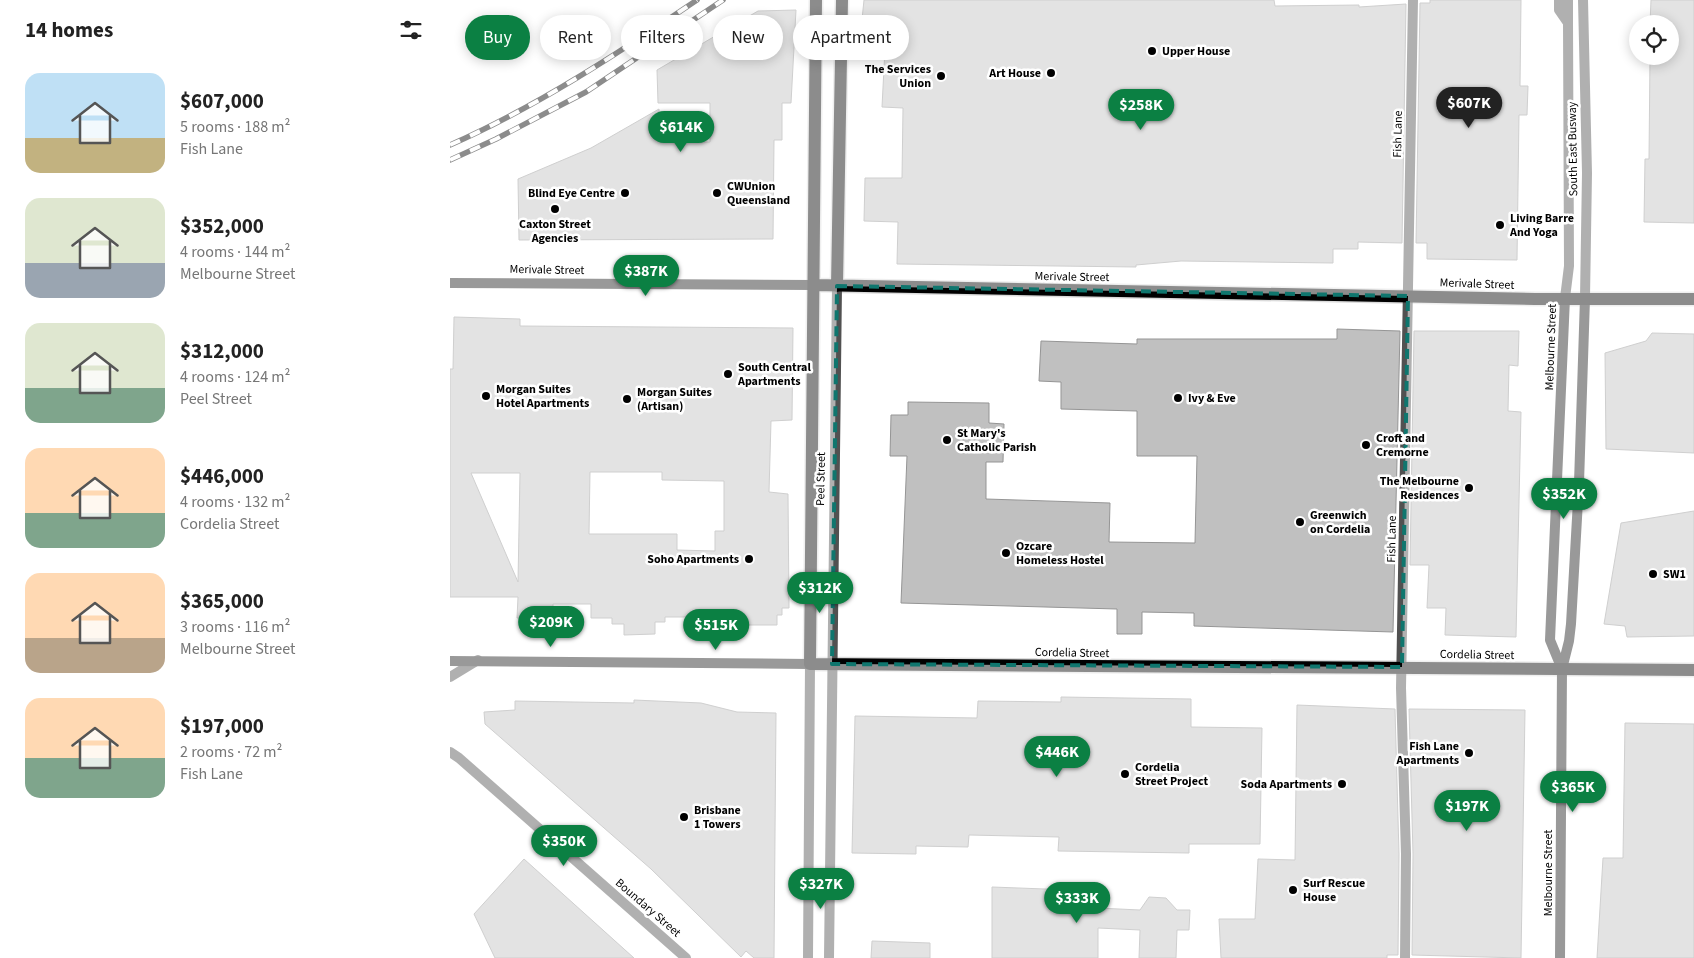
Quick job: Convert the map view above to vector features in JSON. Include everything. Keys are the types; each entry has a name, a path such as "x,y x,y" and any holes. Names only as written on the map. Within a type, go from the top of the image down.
{"main road":[{"name":"Peel Street","path":"810,664 816,0"},
{"name":"Peel Street","path":"837,286 842,0"},
{"name":"Merivale Street","path":"450,283 814,285 1408,296 1694,299"},
{"name":"Melbourne Street","path":"1562,669 1550,640 1565,298"},
{"name":"Melbourne Street","path":"1560,958 1562,669 1571,624 1579,483 1585,298"},
{"name":"Cordelia Street","path":"450,661 1694,670"}],"street":[{"name":"Fish Lane","path":"1405,958 1406,854 1402,667 1414,0"},
{"name":"Melbourne Street","path":"1559,0 1559,10 1568,24"},
{"name":"Melbourne Street","path":"1565,298 1569,257 1568,0"},
{"name":"South East Busway","path":"1583,0 1587,174 1585,298"},
{"name":"Peel Street","path":"828,958 837,286"},
{"path":"450,677 479,660"},
{"name":"Peel Street","path":"808,958 810,664"},
{"name":"Boundary Street","path":"450,743 459,758"},
{"name":"Boundary Street","path":"450,752 686,958"}],"highlighted area":[{"path":"837,286 1408,296 1402,667 832,664"}],"building":[{"path":"864,0 1274,0 1275,6 1359,5 1359,7 1406,4 1402,243 1358,242 1358,249 1333,249 1333,263 1181,261 1136,265 1136,267 897,264 898,222 864,221 865,178 902,178 903,108 882,107 884,60 909,60 909,15 862,15"},
{"path":"1430,0 1521,0 1520,86 1528,86 1527,115 1519,115 1517,260 1427,259 1427,243 1416,243 1420,3 1430,3"},
{"path":"1651,0 1694,0 1694,223 1644,222 1645,159 1649,159 1650,65 1679,65 1679,15 1650,15"},
{"path":"796,10 796,15 793,15 791,103 782,103 782,140 774,140 773,239 519,240 518,179 591,148 659,109 660,142 710,142 710,103 658,103 657,70 674,60 703,60 703,43 713,37 713,60 783,60 783,15 751,15 758,11"},
{"path":"454,317 520,319 520,326 793,328 792,420 771,421 769,492 788,494 789,608 782,608 782,615 777,615 777,625 707,625 707,617 665,617 665,622 655,622 655,634 624,635 624,624 612,624 612,618 591,618 591,604 553,604 553,618 517,618 518,597 450,597 450,369 453,369","holes":["590,472 662,472 662,480 724,481 724,531 715,531 715,551 677,550 677,534 589,534","471,473 520,473 518,582"]},
{"path":"1337,329 1400,331 1393,632 1194,626 1194,613 1142,612 1142,634 1117,634 1117,609 901,603 907,456 890,456 891,415 908,415 908,402 989,403 989,423 1004,424 1003,462 986,462 986,499 1110,503 1109,542 1195,543 1197,456 1137,456 1137,411 1061,409 1061,382 1039,381 1041,341 1137,344 1137,339 1337,339"},
{"path":"1414,331 1519,331 1518,366 1509,365 1508,411 1521,412 1516,637 1445,635 1446,608 1427,608 1429,565 1410,565"},
{"path":"1652,333 1694,334 1694,453 1606,449 1605,353 1646,341"},
{"name":"SW1","path":"1694,511 1694,636 1627,637 1625,626 1604,624 1621,523"},
{"path":"1061,697 1191,699 1191,727 1262,728 1260,844 1189,844 1189,853 1058,851 1059,837 969,835 968,847 916,846 916,854 852,853 855,716 977,718 978,701 1061,702"},
{"name":"Brisbane 1 Towers","path":"634,700 701,703 737,712 776,713 774,958 754,958 746,951 741,957 651,869 485,724 484,712 515,710 515,701 634,703"},
{"path":"1297,705 1395,709 1399,854 1398,955 1387,955 1387,958 1221,958 1219,919 1255,919 1258,859 1295,860"},
{"path":"1409,709 1525,710 1521,958 1412,955 1413,854"},
{"path":"1625,723 1694,724 1694,958 1597,958 1603,858 1623,858"},
{"path":"524,859 634,958 495,958 474,914"},
{"path":"992,887 1098,891 1098,908 1140,910 1149,897 1166,898 1177,910 1190,910 1189,930 1177,930 1176,958 1139,958 1140,930 1098,928 1098,958 992,958"},
{"path":"872,941 930,943 930,958 871,958"}],"railway":[{"path":"450,145 483,130 546,96 637,40 697,0"},
{"path":"450,160 496,139 586,92 723,0"}],"place":[{"name":"Upper House","path":"1152,51"},
{"name":"Art House","path":"1051,73"},
{"name":"The Services Union","path":"941,76"},
{"name":"Blind Eye Centre","path":"625,193"},
{"name":"CWUnion Queensland","path":"717,193"},
{"name":"Caxton Street Agencies","path":"555,209"},
{"name":"Living Barre And Yoga","path":"1500,225"},
{"name":"South Central Apartments","path":"728,374"},
{"name":"Morgan Suites Hotel Apartments","path":"486,396"},
{"name":"Ivy & Eve","path":"1178,398"},
{"name":"Morgan Suites (Artisan)","path":"627,399"},
{"name":"St Mary's Catholic Parish","path":"947,440"},
{"name":"Croft and Cremorne","path":"1366,445"},
{"name":"The Melbourne Residences","path":"1469,488"},
{"name":"Greenwich on Cordelia","path":"1300,522"},
{"name":"Ozcare Homeless Hostel","path":"1006,553"},
{"name":"Soho Apartments","path":"749,559"},
{"name":"SW1","path":"1653,574"},
{"name":"Fish Lane Apartments","path":"1469,753"},
{"name":"Cordelia Street Project","path":"1125,774"},
{"name":"Soda Apartments","path":"1342,784"},
{"name":"Brisbane 1 Towers","path":"684,817"},
{"name":"Surf Rescue House","path":"1293,890"}]}
